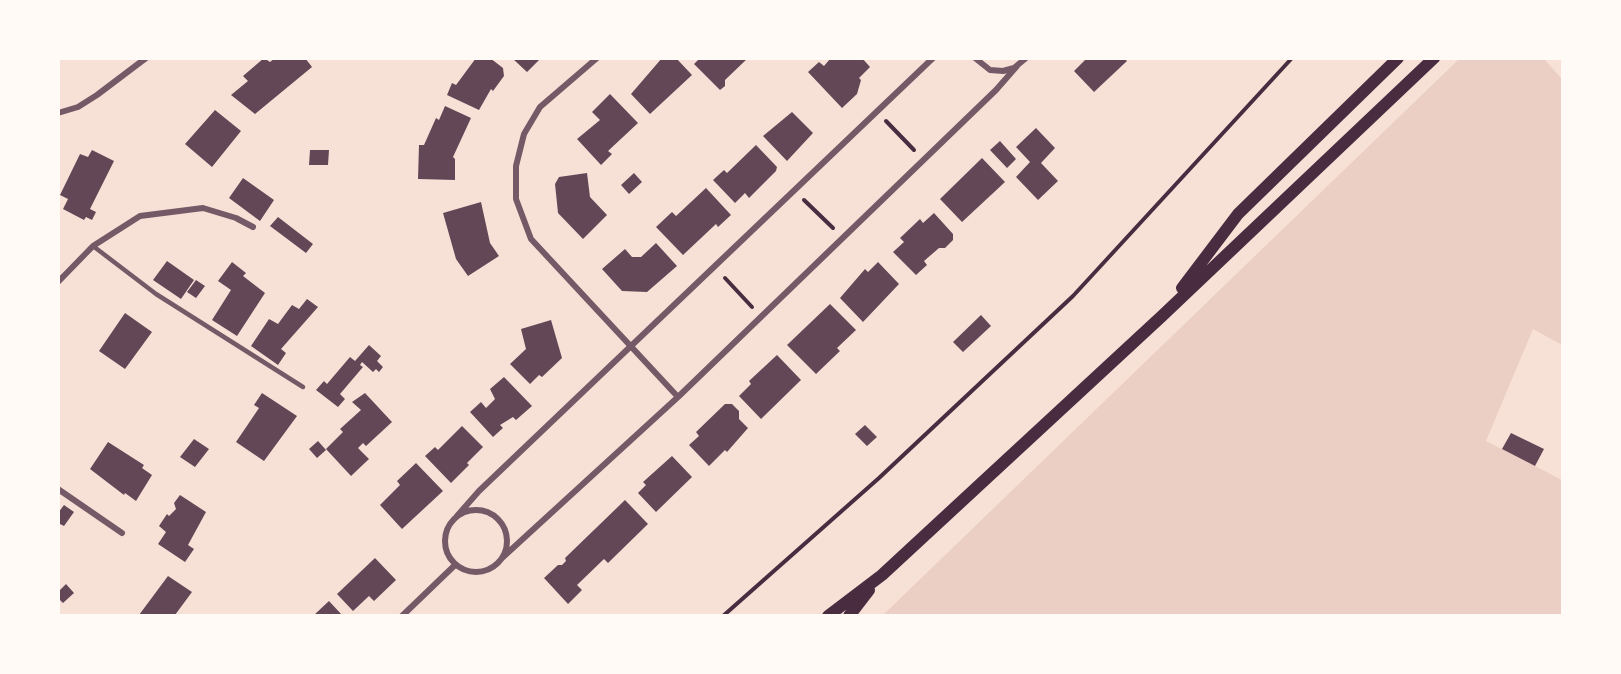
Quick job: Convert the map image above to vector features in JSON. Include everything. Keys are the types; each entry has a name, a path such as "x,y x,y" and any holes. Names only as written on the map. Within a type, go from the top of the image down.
{"main road":[{"path":"1162,316 1238,214 1398,58"},
{"path":"828,615 882,575 1162,316 1434,58"},
{"path":"849,615 882,575"}],"street":[{"path":"58,113 78,107 146,58"},
{"path":"597,58 540,107 524,134 516,166 516,199 531,239 678,397"},
{"path":"933,58 479,491 447,529 445,540 447,553 455,565 467,572 481,572 493,568 678,397 1026,58"},
{"path":"975,58 994,71 1009,70 1017,66"},
{"path":"58,282 93,246 140,216 203,208 236,218 253,227"},
{"path":"58,489 122,532"},
{"path":"458,516 478,510 497,519 504,527 507,538 502,558"},
{"path":"402,615 455,565"}],"lane":[{"path":"93,246 156,294 303,387"}],"path":[{"path":"723,615 879,478 1073,296 1292,58"},
{"path":"878,112 923,160"},
{"path":"795,191 843,238"},
{"path":"714,267 761,317"}],"shaded area":[{"path":"1459,59 1544,59 1562,79 1562,345 1533,329 1486,441 1562,480 1562,615 883,615"}],"building":[{"path":"264,58 270,62 275,58 305,58 312,67 255,114 231,95 248,81 243,76"},
{"path":"476,58 490,58 503,68 504,76 493,91 491,89 479,110 447,95 452,83 456,85"},
{"path":"512,58 541,58 527,72"},
{"path":"662,58 676,58 692,75 650,114 631,94"},
{"path":"700,58 748,58 725,80 725,86 720,90 694,64"},
{"path":"862,58 870,67 859,78 861,80 857,94 842,108 808,72 819,62 824,66 830,59"},
{"path":"1087,58 1124,58 1127,61 1094,92 1074,71"},
{"path":"610,94 638,123 608,151 612,154 601,165 577,139 600,120 592,112"},
{"path":"445,106 471,118 453,157 455,159 455,180 418,179 419,145 424,145 436,118 439,120"},
{"path":"215,110 241,131 212,167 185,144"},
{"path":"792,112 813,133 787,161 763,136"},
{"path":"1036,128 1055,148 1041,163 1058,181 1038,200 1016,177 1030,162 1016,147"},
{"path":"1000,141 1016,159 1007,168 990,150"},
{"path":"756,145 777,167 776,171 749,198 745,193 735,203 713,180 724,170 727,173"},
{"path":"92,150 114,161 90,209 96,212 92,220 86,217 84,220 63,209 68,199 60,195 80,154 88,157"},
{"path":"310,150 329,150 328,165 309,165"},
{"path":"982,158 1005,182 962,222 940,199"},
{"path":"587,173 590,197 607,215 583,239 558,213 555,184 559,177"},
{"path":"634,173 642,182 629,194 621,185"},
{"path":"243,178 274,200 260,221 229,198"},
{"path":"706,188 731,215 718,227 716,224 683,255 656,227 672,212 676,216"},
{"path":"481,202 490,243 499,256 468,276 456,259 443,213"},
{"path":"934,213 953,234 953,240 924,261 927,265 916,275 893,252 904,242 900,238 920,219 923,223"},
{"path":"278,217 313,244 306,253 270,226"},
{"path":"656,243 677,266 647,292 622,291 602,269 625,249 632,257 641,257"},
{"path":"167,261 194,280 181,299 153,280"},
{"path":"232,262 246,273 243,276 265,293 237,336 212,320 231,290 218,281"},
{"path":"878,262 899,284 863,322 840,298 865,269 868,272"},
{"path":"196,280 205,286 196,298 187,292"},
{"path":"307,299 318,307 281,349 286,353 278,365 251,346 269,319 278,324 292,305 299,309"},
{"path":"830,304 856,330 837,348 840,351 816,374 787,345"},
{"path":"125,313 152,332 125,369 99,351"},
{"path":"981,315 991,326 963,352 953,342"},
{"path":"551,320 562,358 542,377 539,375 530,384 510,364 526,349 521,329"},
{"path":"369,345 381,356 377,361 383,367 379,372 376,369 373,372 362,362 360,365 363,367 340,394 345,399 338,407 316,390 324,381 327,384 350,357 355,361"},
{"path":"777,355 801,380 761,419 739,396 751,384 749,381"},
{"path":"504,377 532,406 516,420 513,417 500,425 503,428 493,437 470,412 481,402 486,408 495,399 490,389"},
{"path":"262,393 297,416 264,461 236,442 259,408 254,405"},
{"path":"365,393 392,422 366,446 363,443 358,448 369,459 351,476 326,449 343,432 340,429 361,410 352,402"},
{"path":"725,404 732,404 739,411 739,419 748,428 727,452 725,450 709,466 689,445 699,436 696,432"},
{"path":"865,425 877,437 867,446 855,434"},
{"path":"462,426 483,447 451,483 425,456 435,447 438,450"},
{"path":"1511,433 1544,449 1535,466 1502,449"},
{"path":"194,439 209,449 195,467 180,457"},
{"path":"318,441 326,450 317,458 309,449"},
{"path":"108,442 144,465 142,468 152,475 136,501 125,493 124,495 90,469"},
{"path":"672,456 692,477 656,512 638,493 646,485 643,482"},
{"path":"416,463 443,491 402,529 380,505 400,485 397,481"},
{"path":"180,495 206,512 188,545 194,549 185,562 158,544 166,532 159,526 167,514 169,516 176,509 174,503"},
{"path":"625,500 648,524 608,563 604,559 577,585 582,590 568,604 544,578 558,565 562,565 566,561 565,558"},
{"path":"64,505 74,512 64,526 58,523 58,513"},
{"path":"375,558 396,580 374,601 369,596 353,611 337,594"},
{"path":"168,576 192,592 175,615 139,615"},
{"path":"66,584 74,593 63,603 58,598 58,592"},
{"path":"329,601 342,615 314,615"}]}
